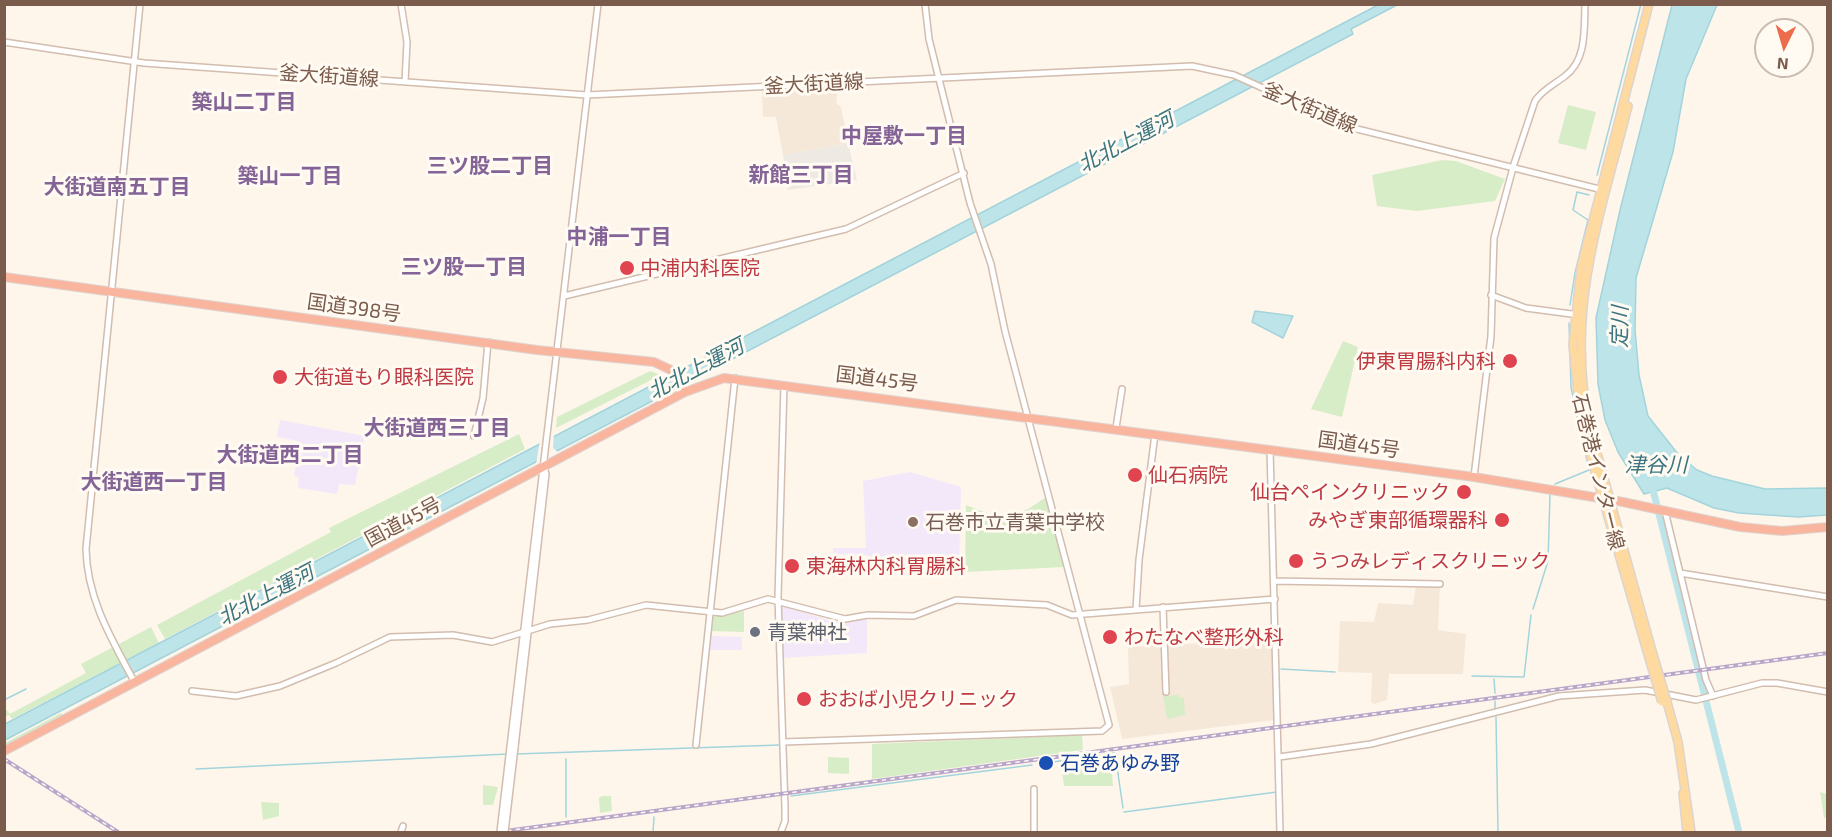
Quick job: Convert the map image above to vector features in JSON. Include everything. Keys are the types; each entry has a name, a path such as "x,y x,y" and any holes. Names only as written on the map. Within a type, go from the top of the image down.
{"highway":[{"name":"国道398号","path":"4,277 112,290 557,353 654,362 671,370 683,390"},
{"name":"国道45号","path":"4,751 133,680 683,390 708,381 735,378 784,384 1474,477 1606,499 1728,525 1769,531 1827,527"}],"main road":[{"name":"石巻港インター線","path":"1649,4 1604,190 1578,315 1579,352 1583,400 1606,499 1678,742 1691,832"},
{"name":"石巻港インター線","path":"1604,190 1653,4"},
{"name":"石巻港インター線","path":"1665,702 1678,762 1687,832"}],"street":[{"path":"133,680 98,612 90,585 86,537 140,4"},
{"path":"401,4 407,42 405,82"},
{"path":"500,832 546,474 544,464 598,4"},
{"path":"783,742 1106,730 1109,722 938,77 925,20 925,4"},
{"path":"1474,477 1491,336 1494,238 1513,168 1535,101 1542,93 1570,73 1577,63 1583,40 1585,4"},
{"name":"釜大街道線","path":"4,42 134,62 587,95 1175,66 1208,68 1234,75 1349,127 1604,190"},
{"path":"564,296 846,230 964,172"},
{"path":"1491,295 1526,308 1578,315"},
{"path":"474,436 483,398 488,342"},
{"path":"696,745 735,378"},
{"path":"781,832 785,814 778,601 784,384"},
{"path":"1116,428 1122,389"},
{"path":"1136,610 1140,548 1155,434"},
{"path":"1270,449 1281,832"},
{"path":"1660,510 1680,573 1711,696"},
{"path":"1680,573 1827,597"},
{"path":"1275,581 1440,584"},
{"path":"192,691 236,696 269,689 304,677 394,636 453,635 486,642 526,633 550,624 582,622 646,604 709,613 734,611 762,600 778,601 802,610 845,619 871,615 914,616 956,600 1047,605 1067,614 1080,615 1275,599"},
{"path":"1163,607 1166,692"},
{"path":"1279,757 1381,742 1559,696 1645,690 1699,699 1762,683 1827,692"},
{"path":"505,832 512,747"},
{"path":"1034,789 1034,832"}],"shaded area":[{"path":"838,88 836,103 841,107 848,143 783,155 776,117 763,117 762,91"},
{"path":"848,143 857,180 788,190 783,155"},
{"path":"280,420 365,436 355,485 339,484 337,494 298,488 299,477 294,476 299,441 277,437"},
{"name":"石巻市立青葉中学校","path":"910,472 961,487 959,573 910,574 867,555 833,554 833,548 866,548 863,481"},
{"path":"1416,586 1440,586 1438,630 1466,634 1463,674 1389,674 1387,700 1374,704 1371,702 1372,673 1338,672 1340,621 1374,622 1378,603 1413,605"},
{"path":"781,606 832,621 852,622 867,618 867,653 782,658"},
{"path":"711,636 742,637 742,650 710,650"},
{"path":"1272,639 1274,720 1122,739 1110,687 1129,684 1128,647"}],"green space":[{"path":"1568,105 1596,112 1586,150 1558,143"},
{"path":"1442,160 1456,161 1505,179 1495,201 1417,211 1377,206 1372,175"},
{"path":"1343,341 1358,347 1342,417 1311,409"},
{"path":"650,371 661,375 556,428 557,417"},
{"path":"519,434 525,449 165,639 157,625 331,532 329,528"},
{"path":"1046,497 1064,567 965,572 966,505 989,513 1008,516 1035,505"},
{"path":"744,611 744,632 711,631 712,617"},
{"path":"151,627 159,643 12,719 9,715 5,717 4,707 10,714 86,673 81,664"},
{"path":"1179,695 1179,698 1184,698 1185,715 1167,719 1163,696"},
{"path":"61,713 64,716 5,748 5,743"},
{"path":"1082,735 1083,750 872,779 872,744"},
{"path":"828,757 849,758 849,774 828,773"},
{"path":"1111,758 1113,786 1064,786 1061,765"},
{"path":"483,785 498,787 493,805 483,805"},
{"path":"1820,792 1827,794 1827,818 1824,818"},
{"path":"611,796 612,811 600,813 599,798"},
{"path":"261,802 279,803 279,816 263,820"}],"water":[{"name":"北北上運河","path":"1378,5 1397,5 1351,29 1353,34 5,740 5,724"},
{"path":"1672,5 1717,5 1686,79 1673,152 1636,278 1635,330 1639,375 1648,416 1678,454 1697,470 1765,489 1827,488 1827,515 1798,517 1739,513 1714,508 1667,488 1644,494 1618,452 1605,420 1598,384 1596,318 1620,210"},
{"path":"1255,311 1293,316 1283,338 1252,322"}],"pier":[{"path":"554,432 553,448 559,453 536,465 540,440"}],"waterway":[{"path":"1597,175 1641,4"},
{"path":"1570,305 1588,220 1573,210 1577,192 1589,195"},
{"path":"1555,484 1589,470 1571,387 1569,323"},
{"name":"津谷川","path":"1652,486 1739,832"},
{"path":"1533,609 1548,561 1550,495"},
{"path":"1271,600 1272,631"},
{"path":"1472,676 1524,677 1531,615"},
{"path":"1281,669 1335,672"},
{"path":"1494,679 1495,693"},
{"path":"4,700 26,689"},
{"path":"1495,701 1495,709"},
{"path":"1496,717 1498,832"},
{"path":"516,754 779,745"},
{"path":"1053,762 1113,753"},
{"path":"1115,753 1123,808"},
{"path":"196,769 508,754"},
{"path":"566,759 566,817"},
{"path":"791,796 1032,765"},
{"path":"1124,812 1277,792"},
{"path":"653,832 654,817"}],"railway":[{"path":"498,832 1828,653"},
{"path":"4,759 118,832"}],"place":[{"name":"中浦内科医院","path":"627,268"},
{"name":"伊東胃腸科内科","path":"1510,361"},
{"name":"大街道もり眼科医院","path":"280,377"},
{"name":"仙石病院","path":"1135,475"},
{"name":"仙台ペインクリニック","path":"1464,492"},
{"name":"みやぎ東部循環器科","path":"1502,520"},
{"name":"石巻市立青葉中学校","path":"913,522"},
{"name":"うつみレディスクリニック","path":"1296,561"},
{"name":"東海林内科胃腸科","path":"792,566"},
{"name":"青葉神社","path":"755,632"},
{"name":"わたなべ整形外科","path":"1110,637"},
{"name":"おおば小児クリニック","path":"804,699"},
{"name":"石巻あゆみ野","path":"1046,763"}],"district":[{"name":"築山二丁目","path":"244,102"},
{"name":"中屋敷一丁目","path":"904,136"},
{"name":"三ツ股二丁目","path":"490,166"},
{"name":"新館三丁目","path":"801,175"},
{"name":"築山一丁目","path":"290,176"},
{"name":"大街道南五丁目","path":"117,187"},
{"name":"中浦一丁目","path":"619,237"},
{"name":"三ツ股一丁目","path":"464,267"},
{"name":"大街道西三丁目","path":"437,428"},
{"name":"大街道西二丁目","path":"290,455"},
{"name":"大街道西一丁目","path":"154,482"}],"water label":[{"name":"定川","path":"1620,327"}]}
